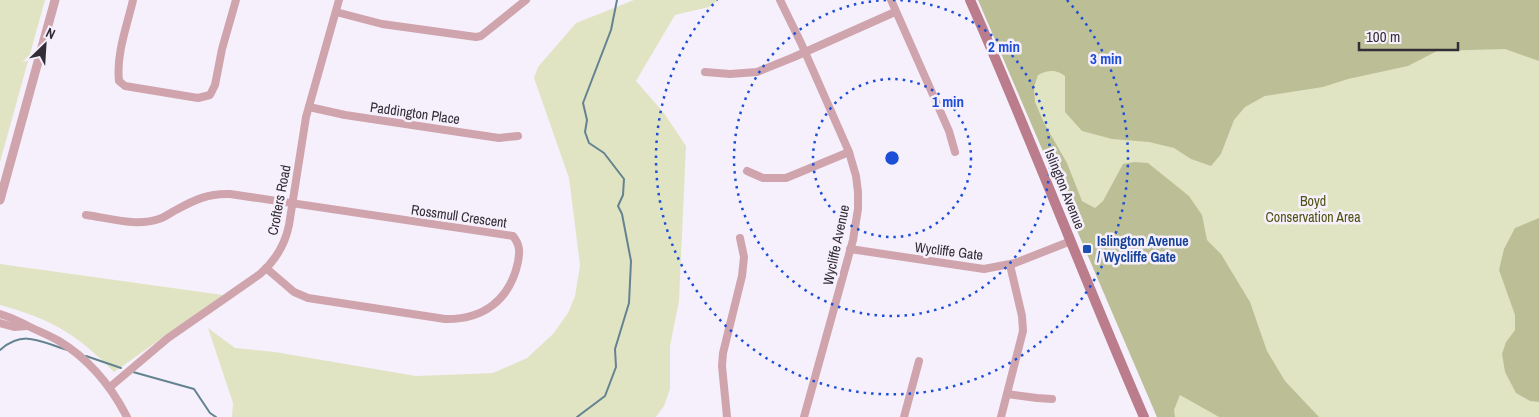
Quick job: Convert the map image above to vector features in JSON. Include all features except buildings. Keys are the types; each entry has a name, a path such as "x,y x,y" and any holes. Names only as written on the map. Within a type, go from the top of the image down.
{"main road":[{"name":"Islington Avenue","path":"970,0 1051,190 1144,417"}],"street":[{"path":"0,200 55,0"},
{"path":"133,0 122,45 118,71 119,81 125,86 198,98 210,94 215,85 222,49 236,0"},
{"name":"Crofters Road","path":"110,387 168,338 266,268 280,250 287,235 309,107 339,0"},
{"path":"336,12 382,24 476,37 482,36 526,0"},
{"name":"Wycliffe Avenue","path":"780,0 849,152 856,176 858,192 856,222 850,250 804,417"},
{"path":"891,0 948,131 955,152"},
{"path":"705,72 730,74 757,72 895,12"},
{"name":"Paddington Place","path":"309,107 345,115 499,138 518,136"},
{"path":"747,170 763,178 786,178 849,152"},
{"path":"86,215 131,222 150,222 161,219 201,197 219,193 292,204"},
{"name":"Rossmull Crescent","path":"266,268 294,292 308,298 445,319 458,319 480,313 500,299 511,284 517,266 519,248 513,236 292,204"},
{"path":"728,417 722,353 742,276 744,257 740,238"},
{"name":"Wycliffe Gate","path":"850,250 980,269 1010,265 1071,241"},
{"path":"1001,417 1023,331 1022,316 1010,265"},
{"path":"0,314 16,318 27,326 50,336 68,347 91,366 110,387 127,417"},
{"path":"0,323 14,327 27,326"},
{"path":"904,417 919,362"},
{"path":"1007,394 1052,398"}],"green space":[{"path":"0,0 45,0 0,162"},
{"path":"634,0 718,0 709,7 675,15 636,81 664,113 686,146 679,301 670,346 670,389 664,406 656,417 232,417 233,403 208,328 235,348 275,352 416,376 493,373 527,358 553,334 568,313 575,296 580,265 569,178 534,78 538,67 576,23"},
{"path":"978,0 1539,0 1539,61 1505,49 1437,51 1408,66 1348,79 1323,87 1265,96 1245,107 1234,120 1221,154 1211,166 1191,159 1174,148 1149,142 1112,139 1082,131 1065,112 1065,76 1052,71 1038,75 1034,87 1035,102 1044,123 1067,163 1082,201 1095,208 1103,201 1123,164 1134,162 1148,163 1189,196 1202,215 1207,240 1221,254 1250,302 1267,351 1285,381 1319,417 1219,417 1180,395 1174,410 1175,417 1157,417"},
{"name":"Boyd Conservation Area","path":"987,0 1539,0 1539,417 1157,417"},
{"path":"1539,218 1539,402 1530,401 1516,393 1505,372 1502,354 1506,342 1515,330 1515,315 1499,270 1504,249 1515,228"},
{"path":"0,264 223,295 114,372 88,347 62,329 34,316 0,305"}],"waterway":[{"path":"577,417 605,396 616,367 615,349 629,303 631,261 622,214 618,206 623,195 624,179 604,153 589,143 585,132 587,120 583,103 611,30 617,0"},
{"path":"0,350 17,340 25,339 41,341 67,350"},
{"path":"86,356 121,368"},
{"path":"133,372 194,389 210,413 216,417"}],"place":[{"name":"Islington Avenue / Wycliffe Gate","path":"1087,249"}]}
